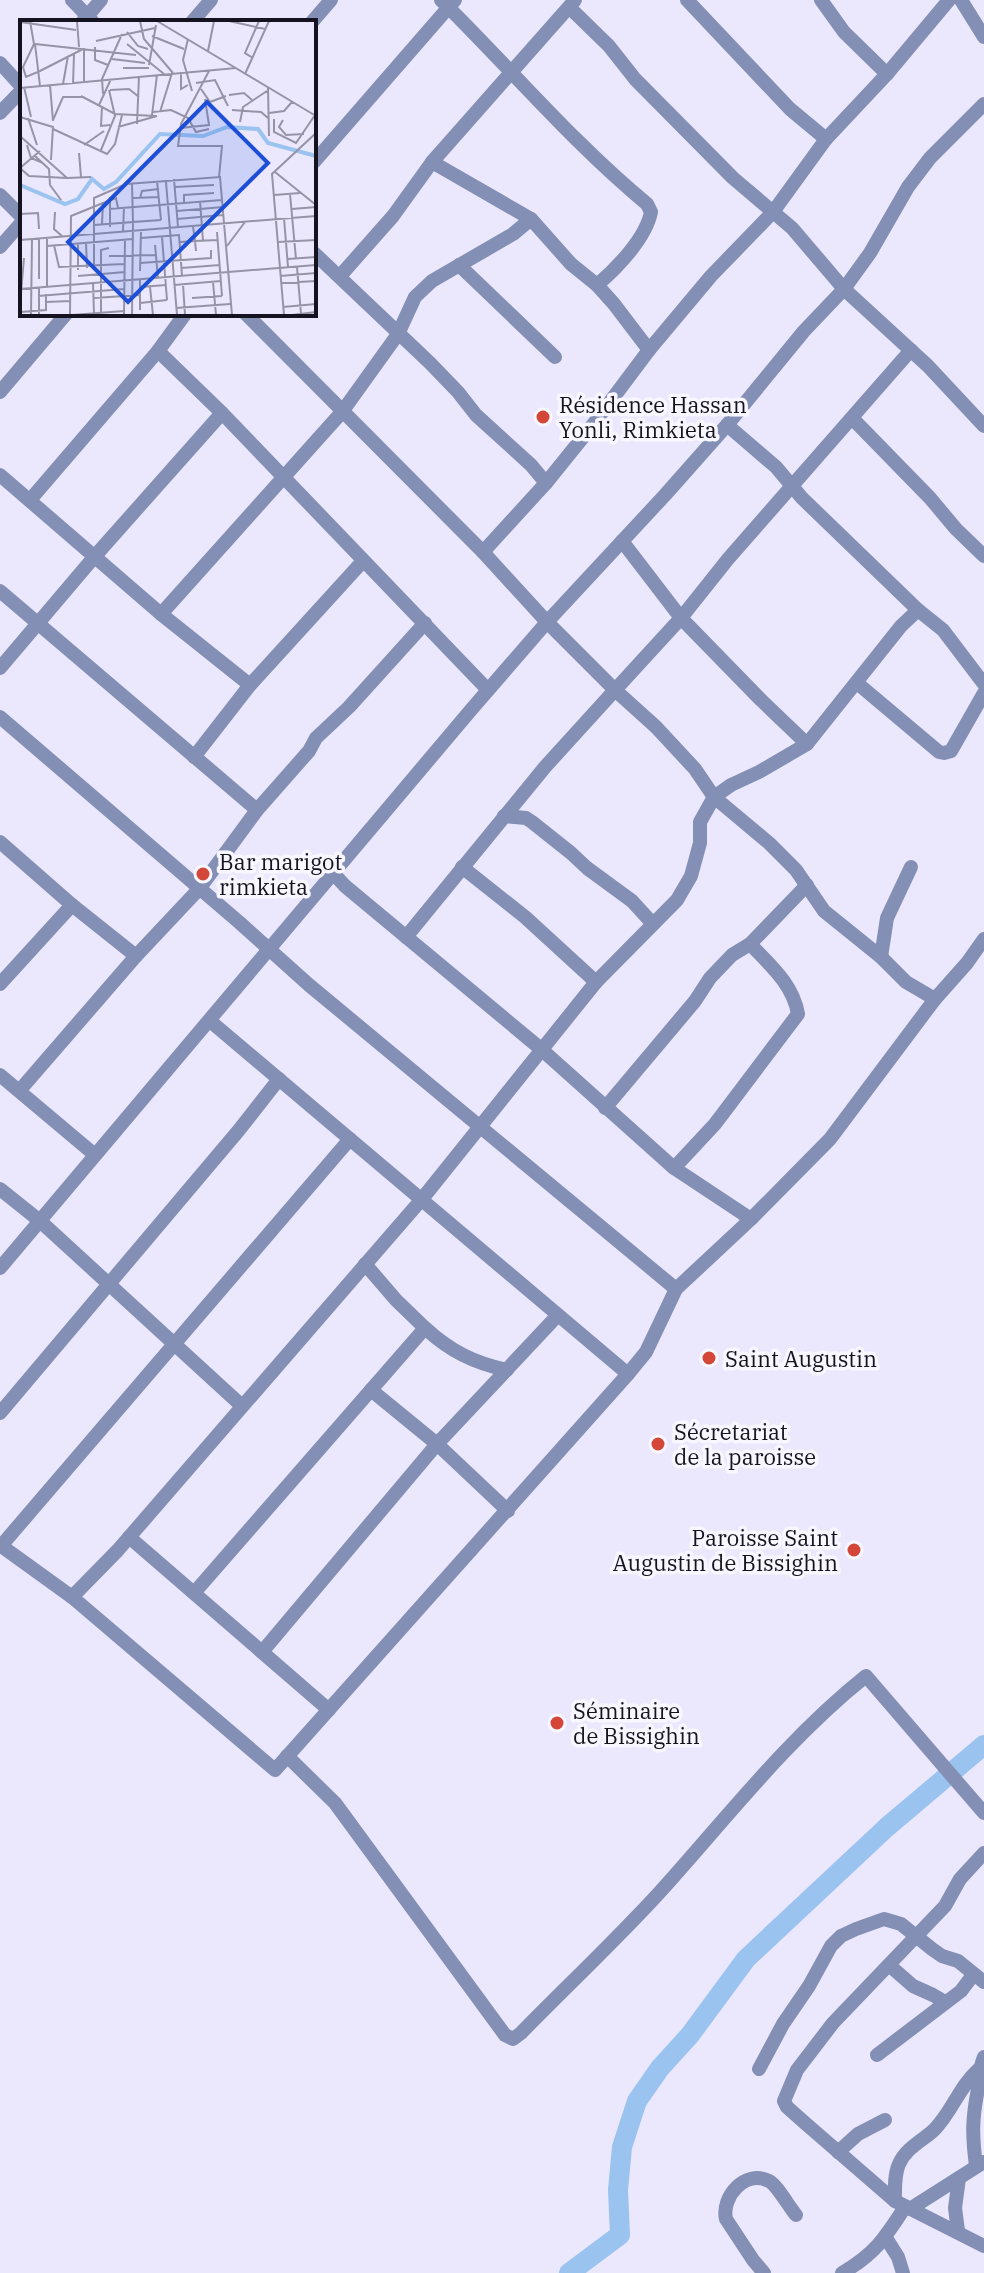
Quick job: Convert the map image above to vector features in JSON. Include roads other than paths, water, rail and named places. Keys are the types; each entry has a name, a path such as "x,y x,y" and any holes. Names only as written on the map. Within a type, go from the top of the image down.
{"street":[{"path":"72,0 88,20 101,0"},
{"path":"194,20 211,0"},
{"path":"314,20 331,0"},
{"path":"687,0 790,109 826,139"},
{"path":"821,0 844,32 887,74"},
{"path":"483,552 546,483 711,276 773,212 826,139 887,74 949,0"},
{"path":"961,0 984,37"},
{"path":"316,160 448,3 510,73 593,158 647,204 650,218 615,270 597,285"},
{"path":"340,276 393,216 432,162 572,4 635,79 733,178 792,228 844,289 911,350 984,426"},
{"path":"0,63 20,87"},
{"path":"0,113 20,91"},
{"path":"0,1268 488,690 727,425 804,331 844,289 870,253 908,187 930,158 984,104"},
{"path":"432,162 531,219 571,264 597,285 649,350"},
{"path":"0,195 20,217"},
{"path":"161,614 342,412 398,334 415,297 432,281 513,234 531,219"},
{"path":"0,247 20,222"},
{"path":"316,255 430,363 476,415 531,465 546,483"},
{"path":"459,265 555,357"},
{"path":"0,392 64,316"},
{"path":"30,500 158,351 184,316"},
{"path":"248,316 483,552 547,622 656,727 695,769 714,797 796,870 824,911 881,957 906,982 935,999"},
{"path":"406,937 545,767 681,618 728,559 911,350"},
{"path":"158,351 222,413 488,690"},
{"path":"0,668 222,413"},
{"path":"852,418 984,556"},
{"path":"727,425 776,467 791,486 918,610 943,630 984,684"},
{"path":"0,475 161,614 250,685"},
{"path":"622,541 681,618 807,744"},
{"path":"194,757 250,685 363,561"},
{"path":"0,591 257,810"},
{"path":"72,1597 129,1537 422,1199 596,982 677,900 691,876 700,843 700,822 714,797 807,744 901,626 918,610"},
{"path":"20,1090 136,956 199,889 257,810 323,731 349,707 425,623"},
{"path":"857,683 944,753 951,751 984,693"},
{"path":"0,717 309,985 676,1289"},
{"path":"504,816 526,818 541,828 587,868 632,901 653,924"},
{"path":"0,842 136,956"},
{"path":"462,867 525,917 596,982"},
{"path":"881,957 887,918 911,867"},
{"path":"334,874 541,1049 674,1168 751,1219"},
{"path":"605,1108 695,1001 710,978 732,955 750,944 807,885"},
{"path":"0,984 72,905"},
{"path":"350,1139 1,1546 72,1597 275,1770 628,1374 646,1352 676,1289 830,1139 984,939"},
{"path":"674,1168 715,1124 798,1014 796,1002 783,979 750,944"},
{"path":"0,959 12,969"},
{"path":"210,1021 628,1374"},
{"path":"0,1075 95,1155"},
{"path":"0,1413 279,1079"},
{"path":"0,1189 40,1221 242,1406"},
{"path":"365,1264 396,1300 437,1339 477,1364 507,1370"},
{"path":"262,1652 437,1444 558,1315"},
{"path":"194,1593 425,1328"},
{"path":"371,1390 437,1444 508,1511"},
{"path":"129,1537 329,1710"},
{"path":"287,1756 335,1803 505,2035 513,2039 657,1895 774,1762 866,1676 984,1813"},
{"path":"984,1853 960,1879 945,1906 847,2006 813,2047 784,2097 787,2107 903,2206 984,2246"},
{"path":"759,2069 831,1946 841,1936 884,1919 901,1924 942,1956 958,1961 979,1978 877,2055"},
{"path":"889,1965 913,1986 945,2002"},
{"path":"903,2206 896,2176 898,2165 905,2154 944,2119 981,2063"},
{"path":"842,2273 859,2263 886,2238 903,2206 980,2164 972,2127 981,2063"},
{"path":"838,2152 858,2134 885,2120"},
{"path":"958,2231 955,2208 959,2178"},
{"path":"764,2273 726,2219 728,2196 741,2183 766,2179 796,2215"},
{"path":"886,2238 898,2257 903,2273"}],"waterway":[{"path":"569,2273 620,2235 618,2190 622,2147 637,2101 660,2068 690,2035 746,1959 887,1827 984,1745"}],"place":[{"name":"Résidence Hassan Yonli, Rimkieta","path":"543,417"},
{"name":"Bar marigot rimkieta","path":"203,874"},
{"name":"Saint Augustin","path":"709,1358"},
{"name":"Sécretariat de la paroisse","path":"658,1444"},
{"name":"Paroisse Saint Augustin de Bissighin","path":"854,1550"},
{"name":"Séminaire de Bissighin","path":"557,1723"}]}
